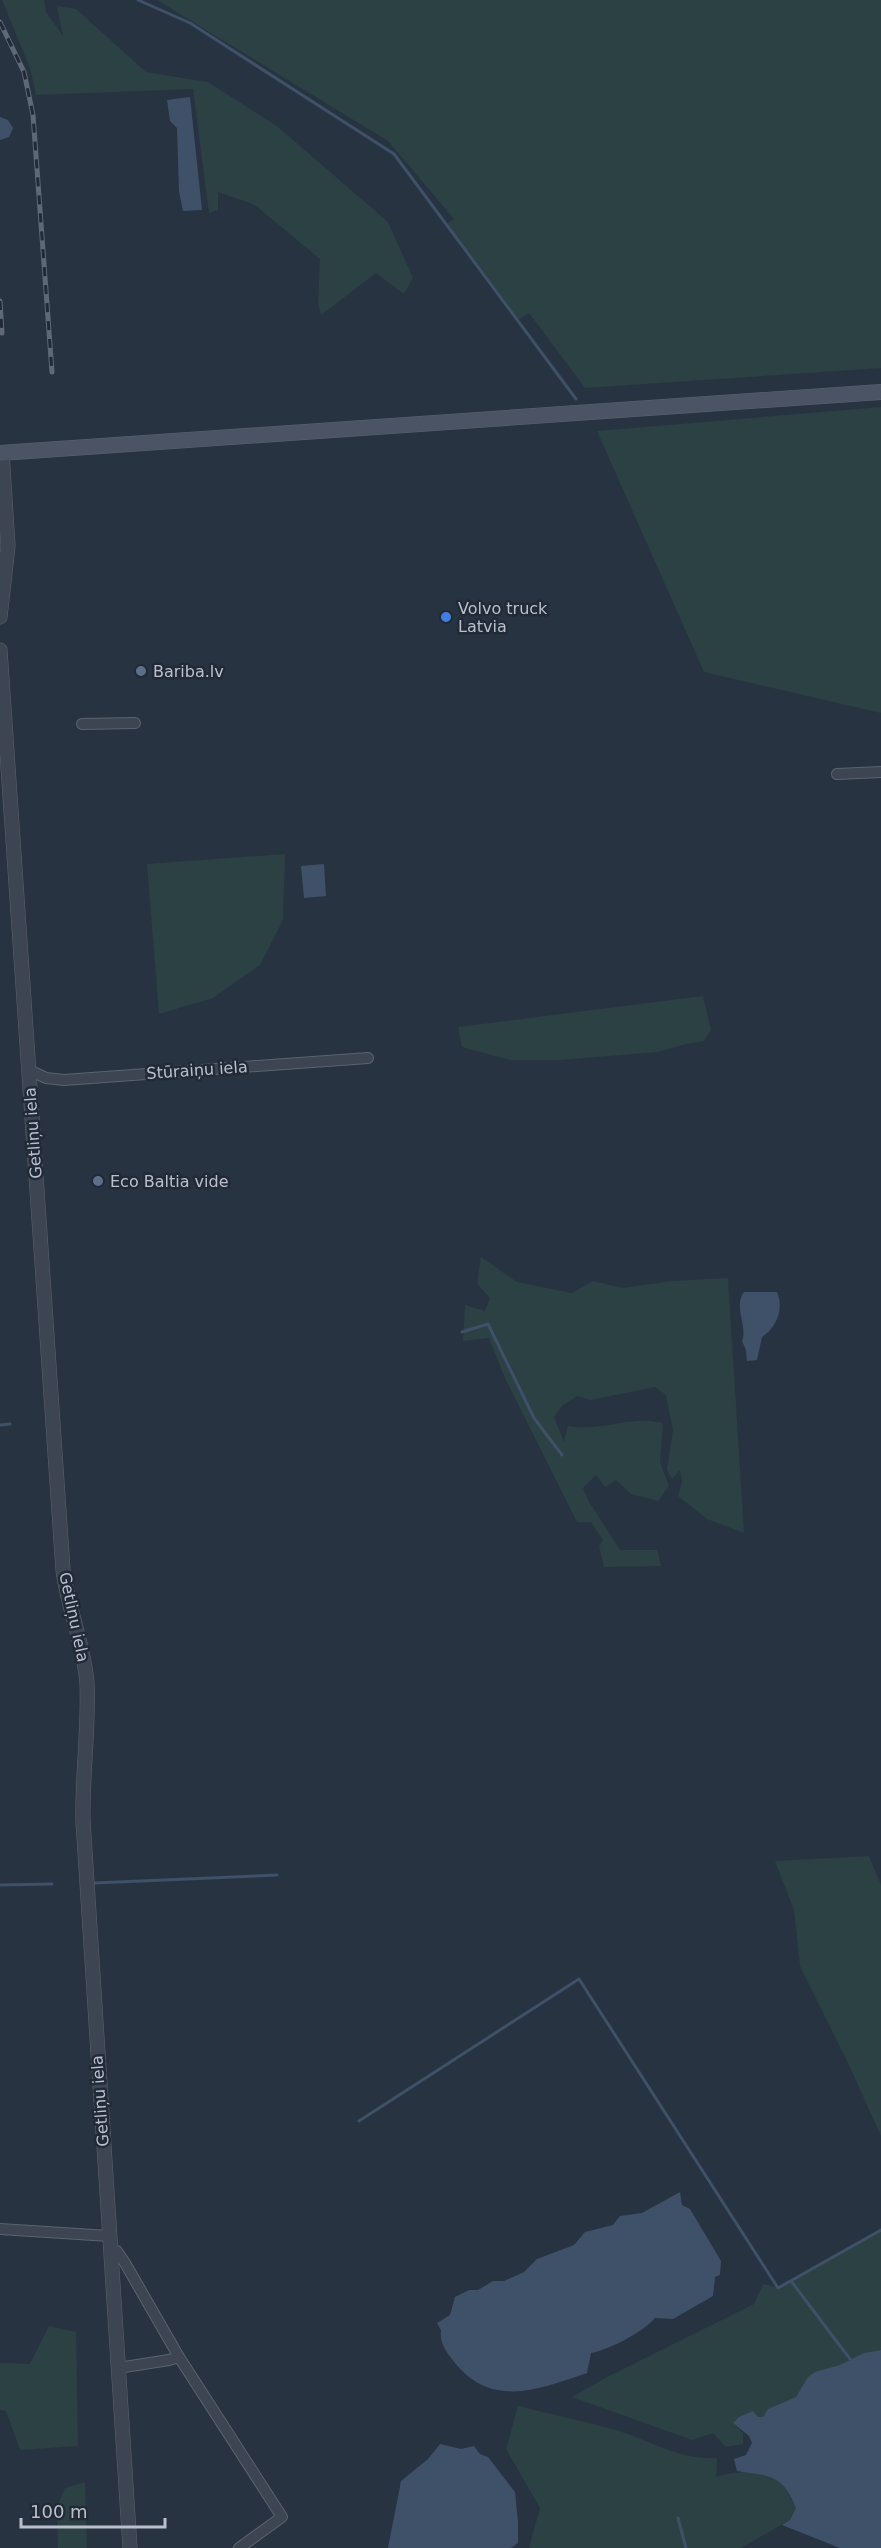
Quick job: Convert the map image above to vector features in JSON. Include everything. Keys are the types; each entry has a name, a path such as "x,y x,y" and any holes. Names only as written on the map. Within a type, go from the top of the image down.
{"main road":[{"path":"1,453 881,392"}],"street":[{"path":"0,618 8,546 1,453"},
{"name":"Getliņu iela","path":"0,650 63,1570 68,1601 84,1660 87,1684 82,1782 83,1821 130,2548"},
{"path":"82,723 135,723"},
{"path":"837,774 881,772"},
{"name":"Stūraiņu iela","path":"29,1070 46,1078 64,1080 368,1058"},
{"path":"0,2229 110,2242 117,2251 179,2357 282,2517 239,2548"},
{"path":"118,2368 179,2357"}],"green space":[{"path":"2,0 44,0 46,12 63,36 57,6 76,9 146,72 208,82 278,127 388,222 413,278 404,294 376,273 321,315 318,303 320,259 255,205 218,192 218,210 209,213 193,89 36,95 30,68"},
{"path":"157,0 881,0 881,368 585,388 529,313 518,320 446,224 454,219 388,141"},
{"path":"881,407 881,713 704,672 597,431"},
{"path":"285,854 283,920 260,965 213,998 159,1014 147,864"},
{"path":"703,996 711,1030 704,1041 658,1052 560,1060 510,1060 462,1047 458,1027"},
{"path":"481,1257 517,1282 572,1293 593,1281 622,1288 672,1281 728,1278 744,1533 707,1519 678,1496 682,1481 680,1470 672,1479 667,1470 673,1430 666,1395 655,1387 591,1400 577,1396 562,1406 554,1417 564,1442 568,1426 593,1427 639,1421 663,1423 660,1462 669,1486 658,1501 631,1494 616,1480 605,1487 596,1475 583,1488 588,1500 620,1550 657,1550 661,1566 604,1567 599,1546 603,1540 591,1522 577,1522 505,1378 489,1338 463,1341 465,1305 485,1311 490,1298 477,1284"},
{"path":"869,1856 881,1885 881,2136 800,1966 794,1910 775,1861"},
{"path":"881,2230 881,2350 846,2363 794,2398 773,2407 763,2417 733,2423 743,2433 743,2444 726,2447 713,2433 692,2440 572,2397 607,2377 754,2304 763,2284 779,2288"},
{"path":"49,2326 76,2332 78,2446 20,2450 6,2411 0,2410 0,2363 30,2364"},
{"path":"518,2406 612,2429 681,2454 717,2458 716,2477 744,2472 767,2474 784,2487 796,2508 790,2520 741,2548 529,2548 540,2508 506,2449"},
{"path":"85,2482 87,2548 58,2548 57,2507 65,2488"}],"water":[{"path":"190,97 202,210 183,211 179,191 177,128 170,121 167,100"},
{"path":"0,117 8,120 13,128 9,137 0,140"},
{"path":"324,864 326,896 304,898 301,866"},
{"path":"744,1292 777,1292 779,1298 778,1317 772,1328 762,1337 757,1360 747,1361 742,1341 740,1304"},
{"path":"680,2192 682,2205 690,2209 721,2261 720,2275 715,2277 713,2296 673,2319 655,2318 625,2340 591,2353 587,2373 552,2385 517,2391 501,2391 485,2386 469,2377 449,2355 442,2344 441,2330 437,2323 450,2315 455,2297 469,2290 478,2290 493,2281 504,2281 524,2272 537,2259 574,2245 585,2232 613,2225 620,2216 642,2213"},
{"path":"881,2350 881,2548 840,2548 782,2525 790,2520 796,2508 791,2497 786,2489 774,2479 737,2471 734,2459 746,2455 752,2443 749,2436 733,2423 739,2417 753,2411 758,2417 763,2417 768,2409 796,2397 808,2377 815,2372 840,2365 864,2353"},
{"path":"440,2444 461,2449 474,2446 480,2454 488,2457 515,2492 518,2543 511,2548 388,2548 401,2481 428,2459"}],"waterway":[{"path":"138,0 190,23 394,154 576,399"},
{"path":"462,1332 488,1324 534,1418 562,1455"},
{"path":"0,1425 10,1424"},
{"path":"95,1883 277,1875"},
{"path":"0,1885 52,1884"},
{"path":"359,2121 579,1979 778,2288 881,2230"},
{"path":"791,2281 850,2359"},
{"path":"678,2518 686,2548"}],"railway":[{"path":"0,22 24,72 33,115 52,372"},
{"path":"0,301 2,333"}],"place":[{"name":"Volvo truck Latvia","path":"446,617"},
{"name":"Bariba.lv","path":"141,671"},
{"name":"Eco Baltia vide","path":"98,1181"}]}
